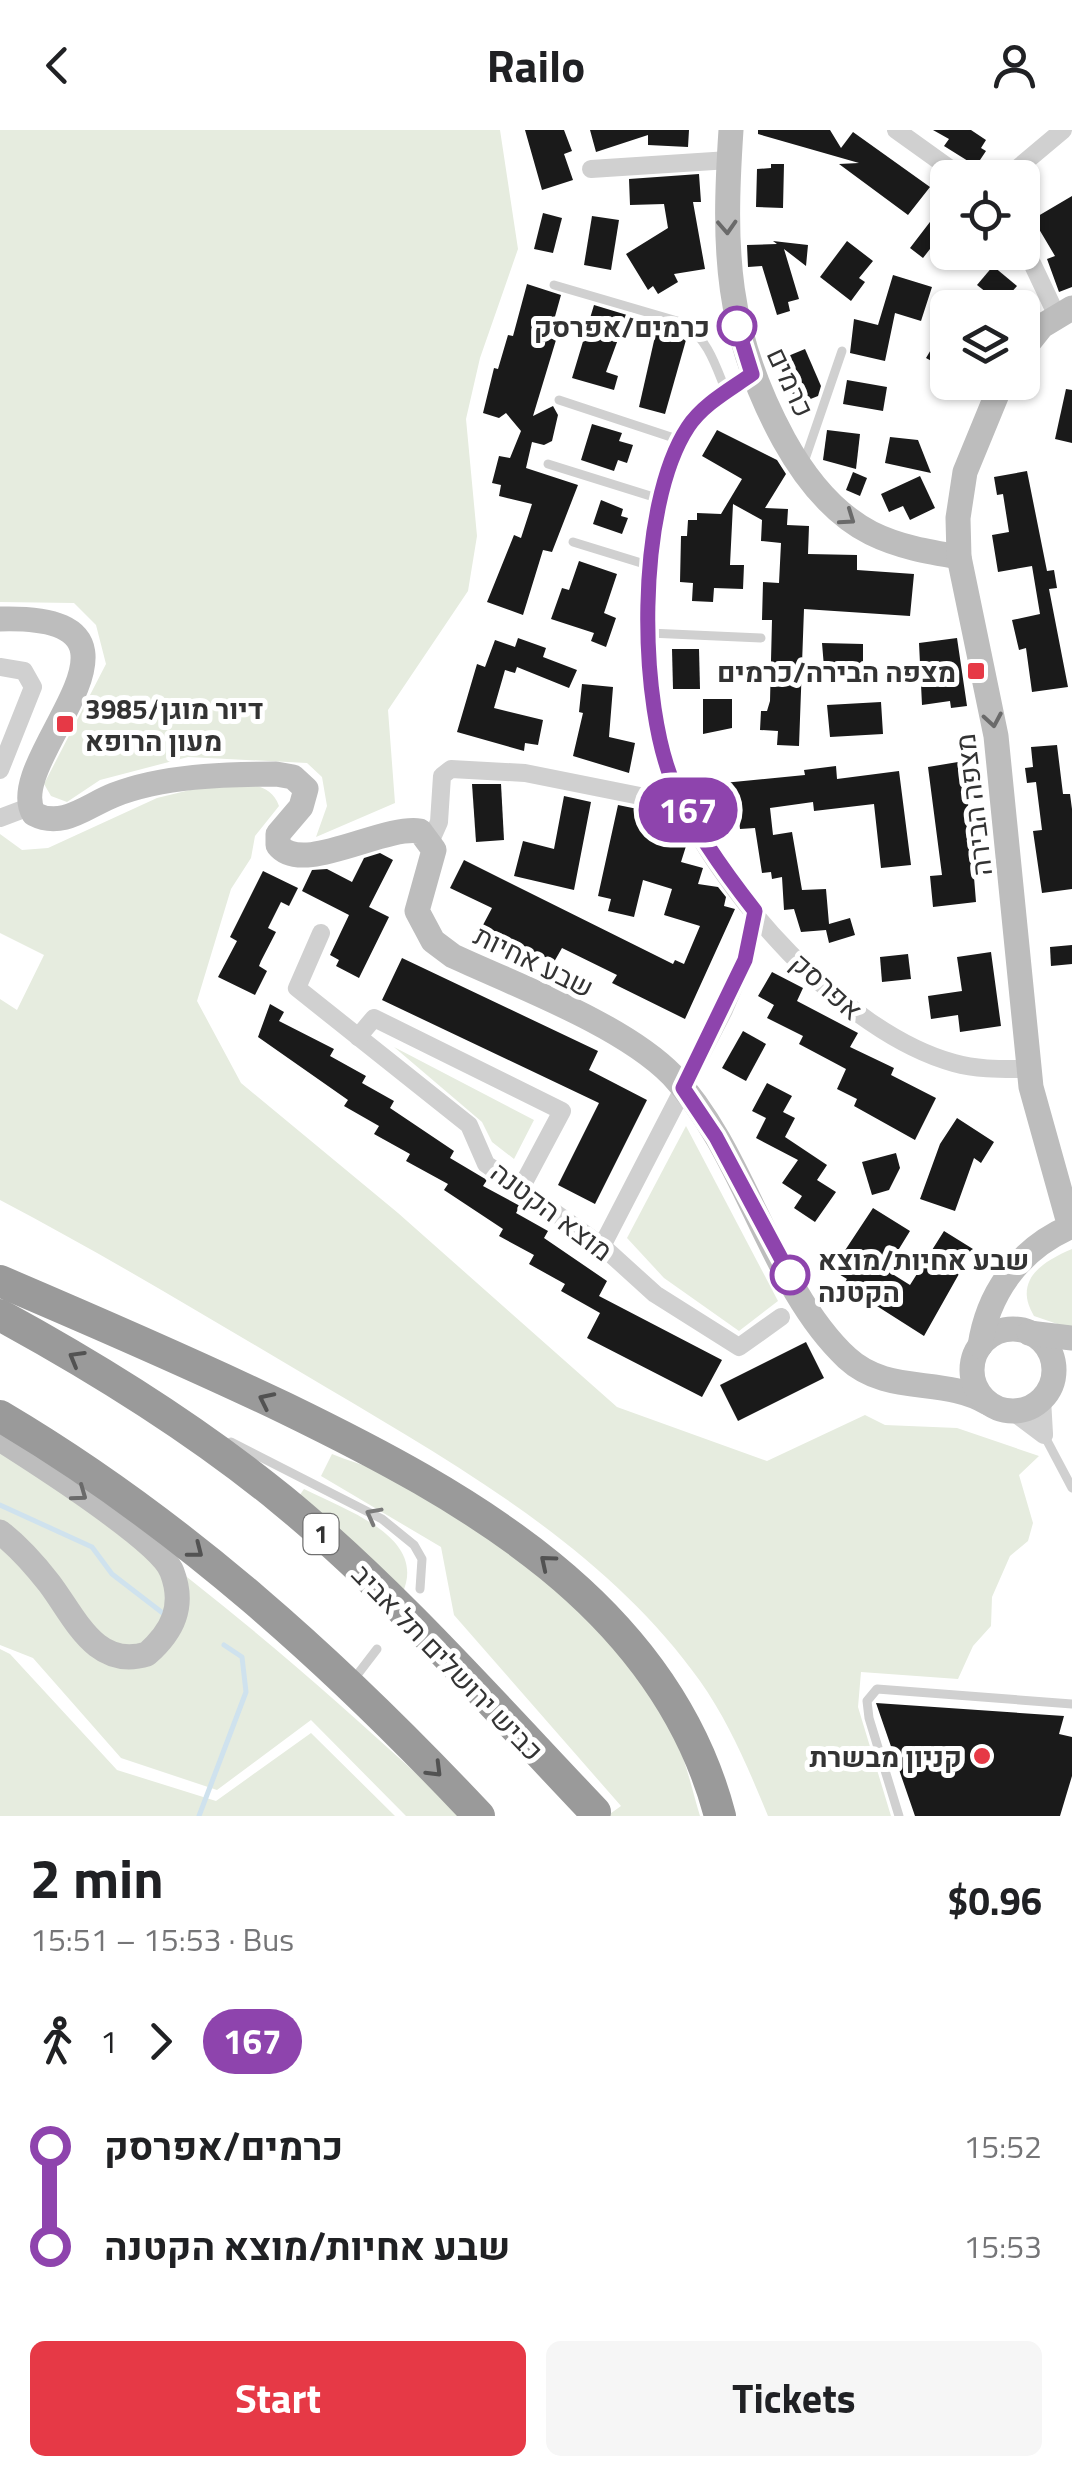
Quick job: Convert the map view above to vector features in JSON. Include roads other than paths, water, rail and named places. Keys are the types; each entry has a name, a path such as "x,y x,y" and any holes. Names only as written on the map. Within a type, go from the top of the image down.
{"highway":[{"path":"0,1281 181,1358 421,1476 522,1540 616,1630 677,1700 717,1762 742,1816"},
{"name":"כביש ירושלים תל אביב","path":"0,1315 135,1393 236,1463 320,1533 595,1812"},
{"path":"0,1416 88,1472 203,1556 349,1685 479,1816"},
{"path":"616,1630 672,1706 698,1754 720,1816"}],"street":[{"name":"כרמים","path":"731,130 726,216 730,288 741,345 802,471 833,507 869,532 900,545 959,556"},
{"path":"896,130 938,160"},
{"path":"1027,160 1063,130"},
{"path":"592,169 729,160"},
{"path":"1039,270 1065,312 1040,328"},
{"name":"אפרסק","path":"752,374 689,426 661,500 651,566 648,633 663,746 685,805 755,911 794,959 876,1030 955,1064 1029,1069"},
{"name":"מצפה הבירה","path":"995,400 965,472 958,518 959,556 996,736 1036,1114 1071,1227"},
{"path":"0,620 37,619 59,626 73,639 80,655 76,682 30,776 29,807"},
{"path":"0,667 24,671 33,683 0,770"},
{"path":"29,807 42,818 60,820 144,786 276,774 294,777 306,790 301,807 278,834 278,845 286,854 306,856 410,830 430,840 439,822 442,776 452,769 526,772 685,805"},
{"path":"0,818 29,807"},
{"name":"שבע אחיות","path":"430,840 432,863 417,912 433,941 453,956 626,1039 683,1088 716,1137 827,1336 865,1372 905,1385 959,1390 1000,1407"},
{"path":"602,1246 745,960 755,911"},
{"name":"מוצא הקטנה","path":"321,933 296,988 469,1125 486,1164 602,1246 655,1294 739,1347 781,1318"},
{"path":"358,1037 374,1018 562,1111 521,1188"},
{"path":"1009,1275 998,1303 1000,1315 1050,1355 1055,1385 1044,1434 1000,1407 974,1385 978,1349 987,1309 1009,1275 1038,1244 1071,1227"},
{"path":"905,1385 942,1378 1002,1330 1072,1338"},
{"path":"1000,1407 1055,1385"},
{"path":"0,1438 140,1537 172,1569 179,1610 171,1628 147,1654 114,1656 86,1638 49,1583 0,1532"}],"lane":[{"path":"554,285 684,323 699,334 726,392"},
{"path":"802,471 842,351"},
{"path":"559,400 682,440"},
{"path":"548,464 661,500"},
{"path":"573,542 651,566"},
{"path":"648,633 761,638"},
{"path":"135,1393 400,1531 422,1559 420,1589"},
{"path":"1044,1434 1071,1482"},
{"path":"349,1685 377,1650"},
{"path":"899,1816 869,1718 867,1701 877,1689 1072,1704"}],"waterway":[{"path":"0,1505 92,1547 112,1574 164,1614"},
{"path":"199,1816 246,1692 242,1657 224,1645"}],"place":[{"name":"כרמים/אפרסק","path":"737,326"},
{"name":"מצפה הבירה/כרמים","path":"976,671"},
{"name":"3985/דיור מוגן מעון הרופא","path":"65,724"},
{"name":"שבע אחיות/מוצא הקטנה","path":"790,1275"},
{"name":"קניון מבשרת","path":"982,1756"}]}
